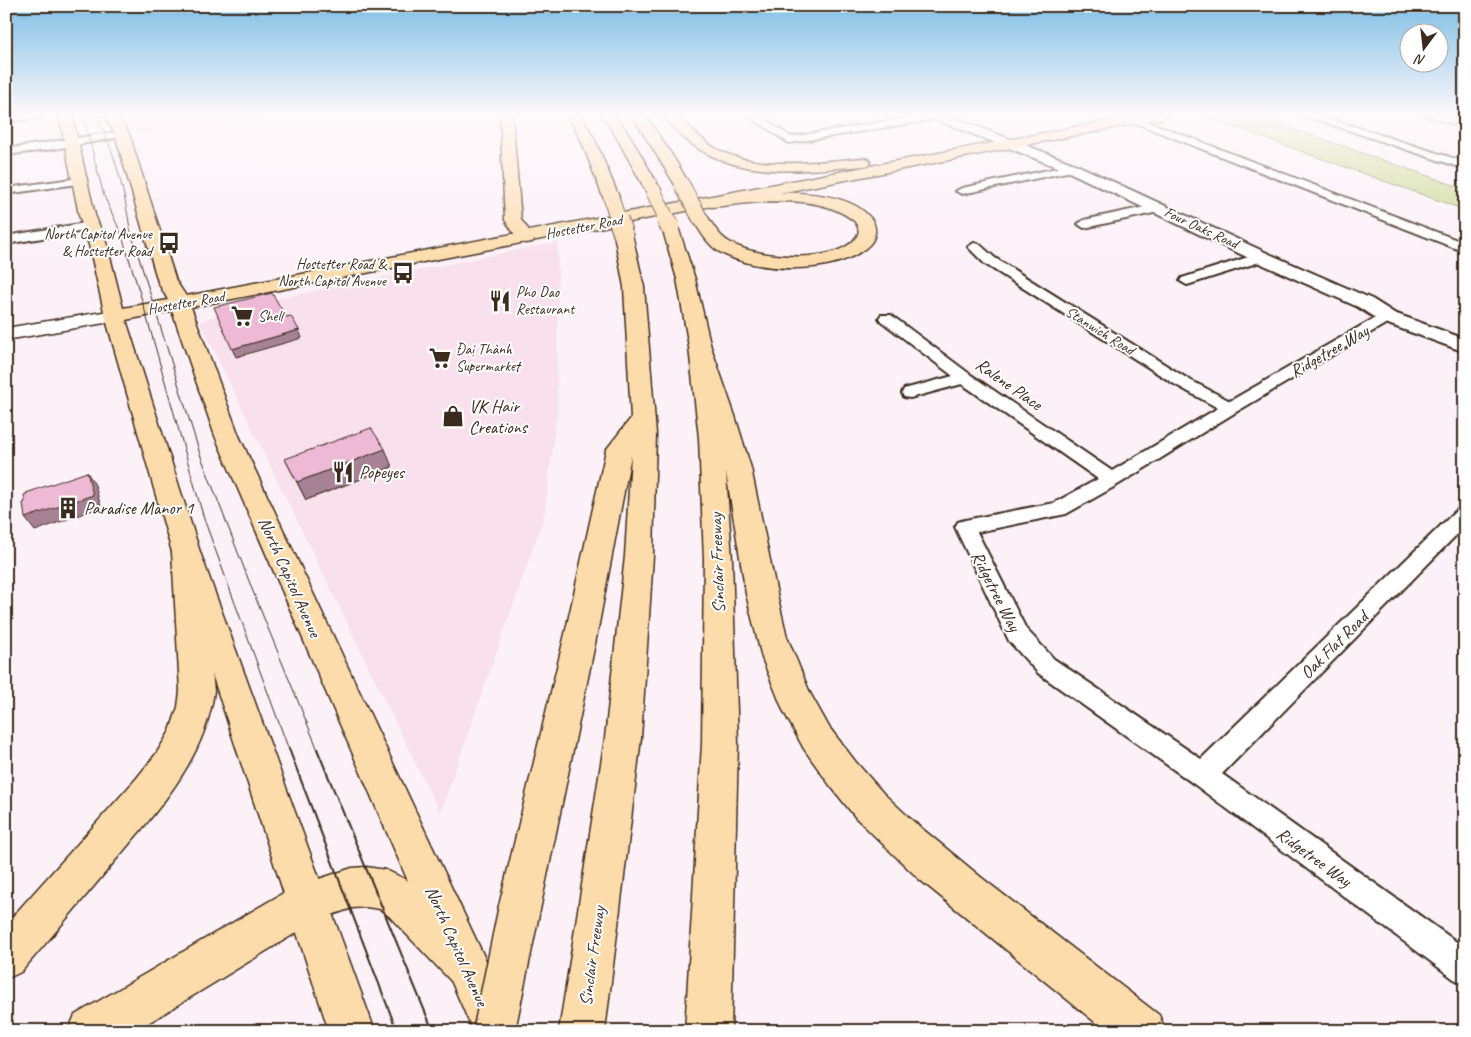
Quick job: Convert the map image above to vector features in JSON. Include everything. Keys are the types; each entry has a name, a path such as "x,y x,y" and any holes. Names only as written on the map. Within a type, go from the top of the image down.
{"main road":[{"path":"76,163 87,215 92,226 114,310 186,552 352,1031"},
{"name":"North Capitol Avenue","path":"131,163 167,282 177,298 226,436 495,1031"},
{"path":"509,163 513,220 522,233"},
{"name":"Sinclair Freeway","path":"583,1025 623,738 639,556 644,434 634,286 624,234 597,163"},
{"name":"Sinclair Freeway","path":"638,163 670,226 686,279 700,347 711,438 718,588 720,743 708,1031"},
{"path":"669,163 711,234 725,248 736,253 768,260 802,262 835,257 859,245 867,233 867,228 861,217 846,208 825,202 781,197 712,202"},
{"path":"766,163 791,166 839,163"},
{"name":"Hostetter Road","path":"6,334 114,310 522,233 857,163"},
{"name":"Hostetter Road","path":"522,233 712,202 910,163"},
{"name":"Hostetter Road","path":"6,322 114,310"},
{"path":"700,347 735,451 769,631 790,687 820,743 847,780 870,807 905,840 948,878 1143,1031"},
{"path":"495,1031 519,910 581,634 619,450 643,419"},
{"path":"6,958 160,778 189,728 196,710 197,691 186,552"},
{"path":"91,1031 307,903 352,888 366,887 386,890 404,901 466,966"}],"street":[{"name":"Four Oaks Road","path":"1060,163 1365,303 1387,317 1465,346"},
{"path":"1248,163 1465,248"},
{"path":"962,191 1072,168"},
{"path":"6,191 80,181"},
{"path":"1084,224 1158,208"},
{"path":"6,240 92,226"},
{"name":"Stanwich Road","path":"974,248 990,261 1182,382 1230,408"},
{"path":"1187,281 1262,257"},
{"name":"Ridgetree Way","path":"1387,317 1230,408 1112,480 1058,509 965,527 1017,635 1046,666 1203,775 1465,968"},
{"name":"Ralene Place","path":"886,318 965,378 1112,480"},
{"path":"910,392 965,378"},
{"name":"Oak Flat Road","path":"1203,775 1465,514"}],"shaded area":[{"path":"558,242 557,411 544,517 440,813 200,322 236,307"}],"green space":[{"path":"1335,163 1392,163 1465,189 1465,210"}],"building":[{"path":"272,293 286,317 291,316 299,330 232,349 214,307"},
{"path":"371,428 385,449 297,482 285,459"},
{"path":"87,472 93,495 25,518 23,503 25,502 24,495 26,493"}],"tram line":[{"path":"96,163 104,196 121,233 141,297 204,519 289,750"},
{"path":"116,163 125,199 130,229 200,454 254,594 318,750"},
{"path":"289,749 397,1031"},
{"path":"317,749 433,1031"}],"place":[{"name":"North Capitol Avenue & Hostetter Road","path":"169,243"},
{"name":"Hostetter Road & North Capitol Avenue","path":"403,273"},
{"name":"Pho Dao Restaurant","path":"500,301"},
{"name":"Shell","path":"242,316"},
{"name":"Đại Thành Supermarket","path":"440,358"},
{"name":"VK Hair Creations","path":"453,416"},
{"name":"Popeyes","path":"343,472"},
{"name":"Paradise Manor 1","path":"68,508"}]}
